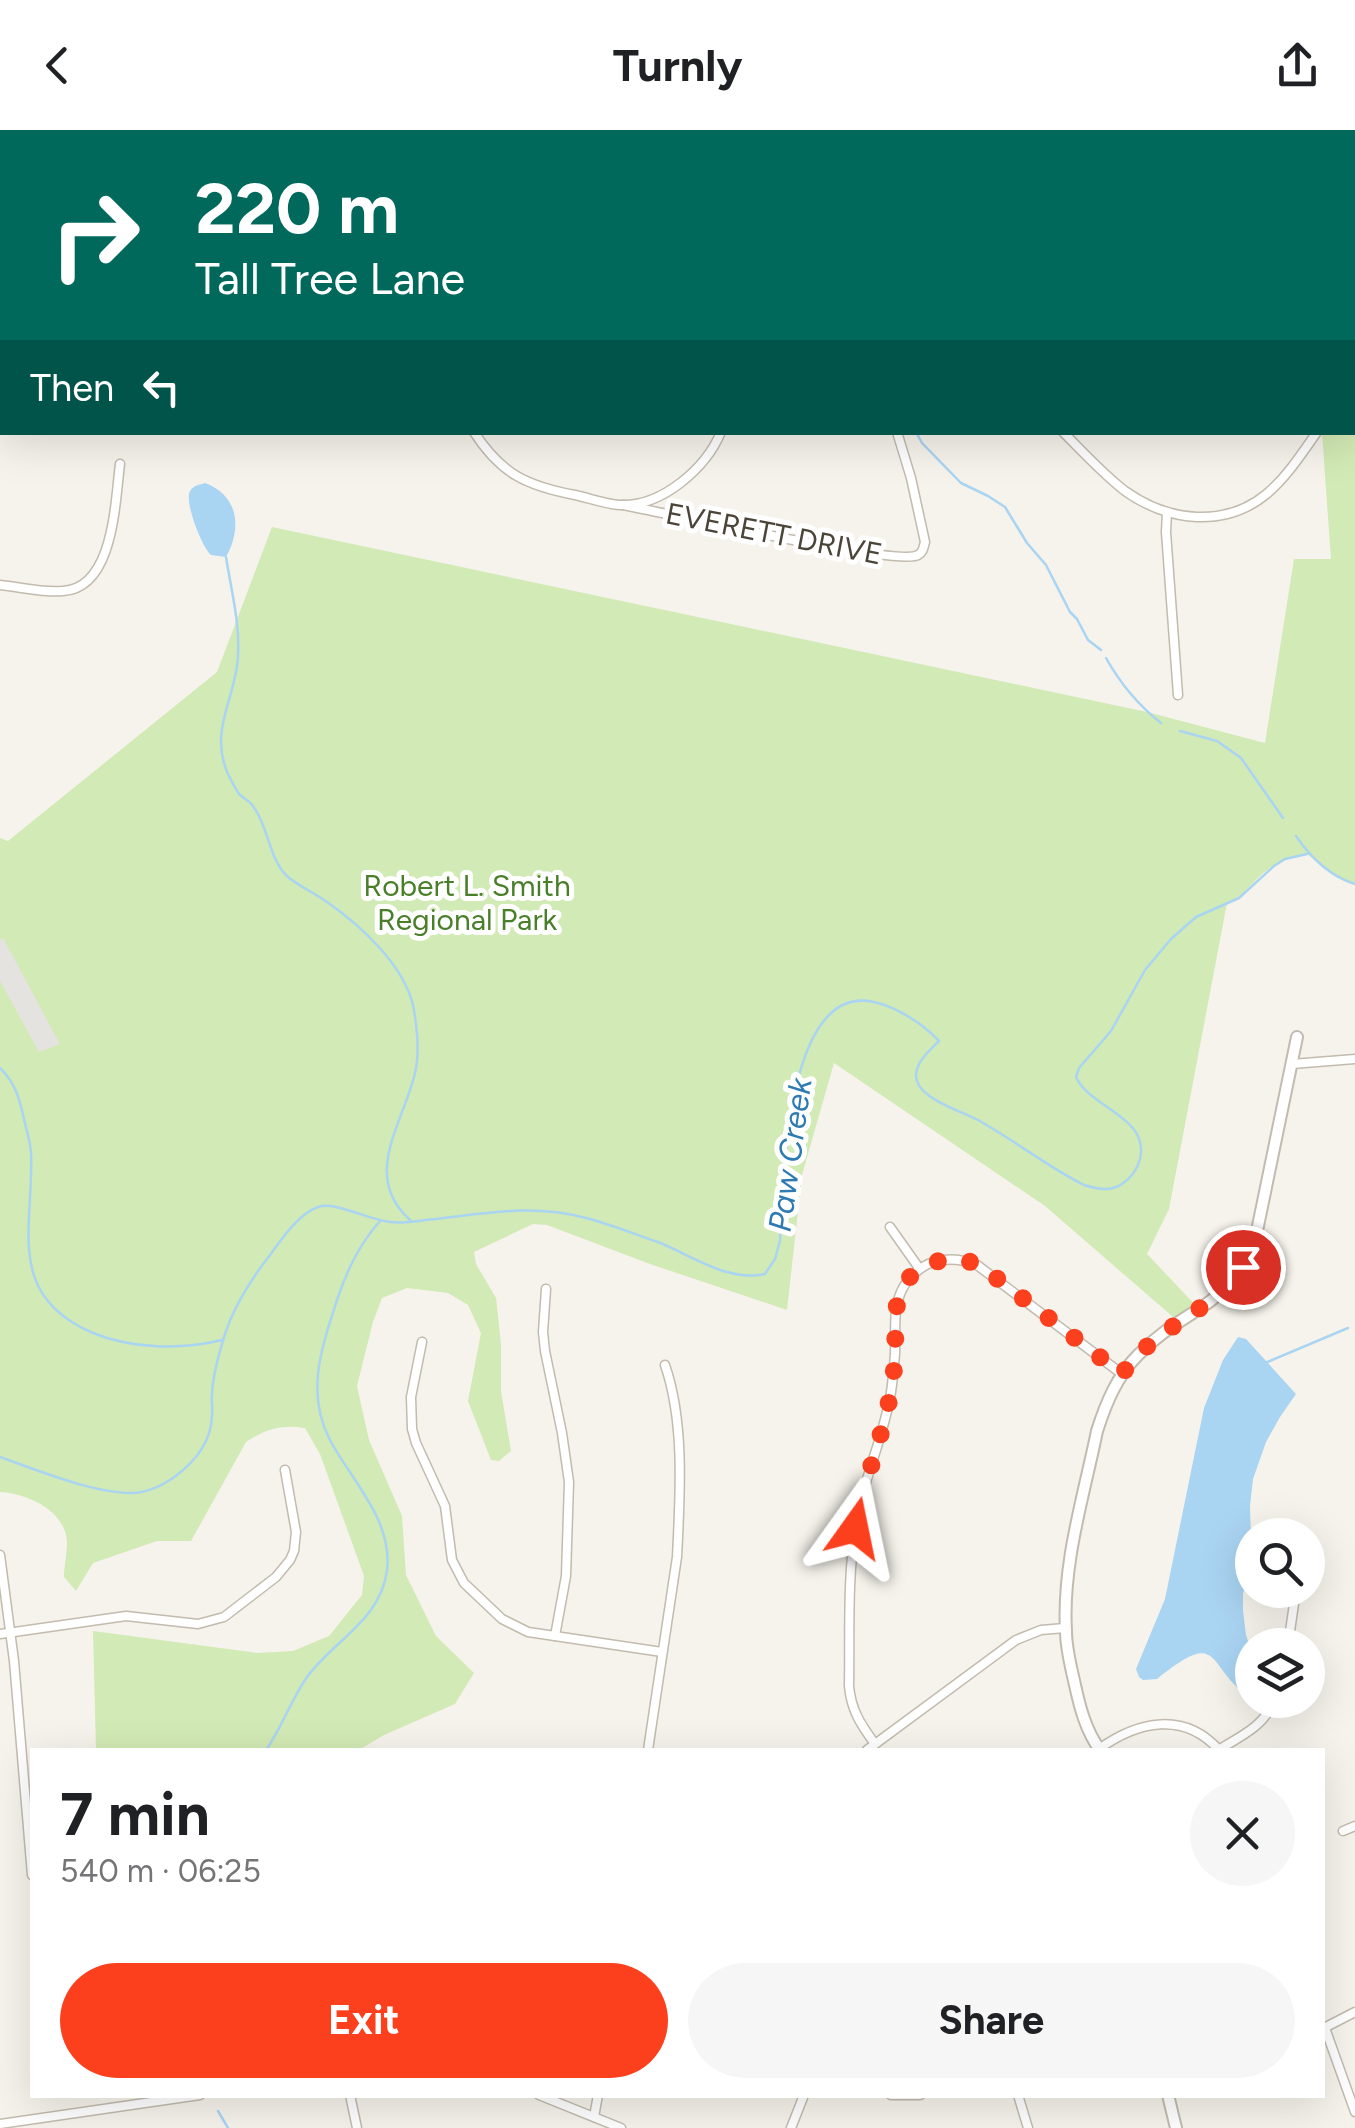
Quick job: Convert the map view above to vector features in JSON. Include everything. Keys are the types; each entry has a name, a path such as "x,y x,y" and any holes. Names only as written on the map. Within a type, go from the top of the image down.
{"street":[{"path":"476,435 499,465 519,478 562,493 623,505 665,493 679,484 707,459 720,435"},
{"name":"EVERETT DRIVE","path":"623,505 855,551 916,556 925,542 898,435"},
{"path":"1066,435 1126,492 1167,512 1213,518 1249,507 1280,482 1315,435"},
{"path":"0,585 66,592 94,574 106,551 120,464"},
{"path":"1167,512 1178,695"},
{"path":"1099,1748 1083,1716 1065,1628 1068,1576 1104,1408 1135,1357 1215,1298 1243,1267 1258,1226 1297,1037"},
{"path":"1292,1064 1355,1059"},
{"path":"890,1227 919,1268"},
{"path":"1065,1628 1041,1630 1016,1640 871,1747 850,1702 853,1549 863,1491 890,1398 897,1303 904,1285 919,1268 951,1259 978,1264 1122,1374"},
{"path":"546,1289 544,1351 569,1482 567,1562 555,1636"},
{"path":"422,1342 411,1397 412,1430 445,1506 450,1549 459,1576 489,1609 528,1632 662,1652"},
{"path":"648,1748 677,1557 679,1494 674,1393 665,1365"},
{"path":"0,1634 126,1616 198,1624 224,1617 276,1577 290,1560 296,1532 285,1470"},
{"path":"0,1555 11,1633 30,1852"},
{"path":"1221,1748 1255,1728 1263,1718"},
{"path":"1101,1748 1119,1736 1168,1724 1193,1729 1216,1748"},
{"path":"1344,1831 1355,1826"},
{"path":"1325,2027 1355,2012"},
{"path":"1325,2031 1355,2112"},
{"path":"0,2124 68,2118 183,2098"},
{"path":"351,2098 357,2128"},
{"path":"546,2098 621,2128"},
{"path":"594,2117 597,2098"},
{"path":"790,2128 803,2098"},
{"path":"1019,2098 1028,2128"},
{"path":"1169,2098 1176,2128"}],"green space":[{"name":"Robert L. Smith Regional Park","path":"1322,435 1355,435 1355,884 1334,875 1307,854 1271,868 1227,903 1169,1209 1147,1254 1200,1310 1180,1323 1045,1206 834,1063 802,1175 787,1310 547,1225 533,1224 474,1252 476,1264 496,1298 501,1391 511,1451 499,1461 491,1460 468,1401 481,1333 468,1305 448,1293 407,1288 382,1298 357,1386 369,1440 402,1516 406,1575 436,1636 474,1673 455,1704 362,1748 96,1748 93,1631 257,1653 293,1651 329,1636 362,1595 364,1576 320,1454 305,1428 274,1429 246,1442 191,1541 157,1541 93,1563 76,1591 64,1577 67,1539 57,1517 30,1499 0,1492 0,838 8,841 217,672 272,527 1147,712 1265,743 1294,559 1331,559"}],"shaded area":[{"path":"3,938 60,1044 39,1052 0,981"}],"water":[{"path":"205,483 225,496 234,514 234,535 226,557 211,555 207,550 192,514 190,491"},
{"path":"1238,1337 1246,1339 1296,1394 1266,1442 1253,1479 1250,1518 1235,1518 1235,1608 1243,1608 1245,1628 1235,1628 1235,1685 1204,1653 1178,1663 1157,1679 1143,1680 1136,1669 1165,1599 1204,1408 1223,1360"}],"waterway":[{"path":"918,435 961,483 1005,507 1046,565 1088,640 1101,650"},
{"path":"226,557 238,643 236,670 222,728 228,774 239,794 260,817 282,870 340,911 379,947 400,975 413,1005 417,1065 387,1168 388,1186 410,1220"},
{"path":"1106,658 1130,693 1161,723"},
{"path":"1180,731 1217,741 1241,758 1283,818"},
{"name":"Paw Creek","path":"1296,836 1321,865 1355,884"},
{"name":"Paw Creek","path":"0,1457 65,1480 116,1492 148,1490 181,1472 200,1452 208,1435 217,1364 238,1303 291,1228 318,1207 396,1222 548,1211 604,1223 723,1271 765,1274 780,1241 787,1137 805,1055 822,1024 844,1004 874,1002 892,1008 939,1041 922,1059 916,1075 920,1087 934,1099 990,1127 1084,1185 1117,1187 1135,1170 1141,1145 1128,1123 1083,1088 1076,1077 1079,1068 1111,1031 1145,970 1171,939 1196,917 1239,898 1285,859 1307,854"},
{"path":"0,1068 18,1095 29,1138 30,1256 35,1279 46,1299 65,1317 93,1333 124,1342 173,1346 222,1340"},
{"path":"267,1748 307,1677 376,1603 387,1570 384,1534 369,1501 330,1440 318,1405 317,1387 326,1335 341,1289 349,1268 380,1221"},
{"path":"1265,1363 1348,1328"},
{"path":"218,2111 228,2128"}],"route":[{"path":"855,1528 890,1398 897,1303 904,1285 921,1267 951,1259 978,1264 1122,1374 1158,1337 1215,1298 1243,1267"}]}
